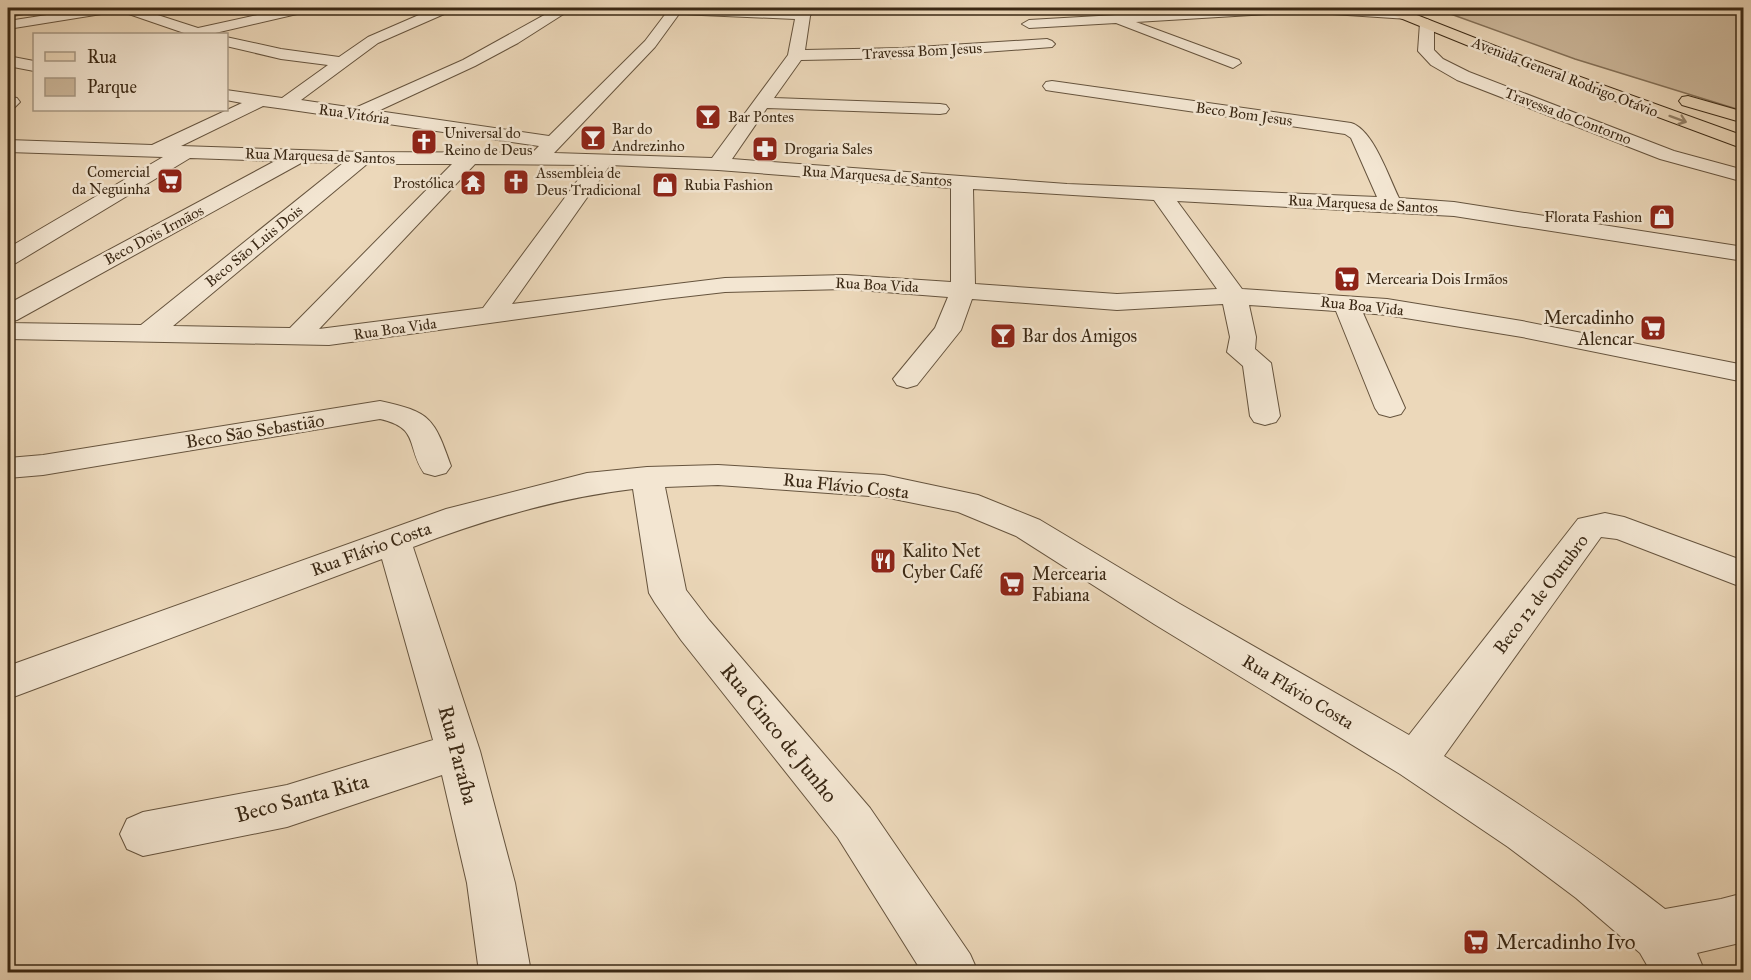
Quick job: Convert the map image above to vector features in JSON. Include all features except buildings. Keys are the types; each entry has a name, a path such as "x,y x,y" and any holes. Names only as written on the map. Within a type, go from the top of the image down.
{"main road":[{"name":"Avenida General Rodrigo Otávio","path":"1388,8 1418,15 1612,80 1743,117"},
{"name":"Avenida General Rodrigo Otávio","path":"1418,15 1497,52 1740,138"},
{"path":"1612,80 1740,138"}],"street":[{"path":"8,25 116,8"},
{"path":"125,8 197,33"},
{"path":"204,33 304,8"},
{"path":"285,104 373,40 446,8"},
{"path":"357,114 469,63 566,8"},
{"path":"1017,8 1047,44 1052,86 1040,103"},
{"path":"1029,24 1111,18 1142,11 1302,8 1418,15"},
{"path":"538,159 650,44 677,9 806,11 796,55 764,103 718,164"},
{"name":"Travessa do Contorno","path":"1418,15 1425,51 1437,62 1463,76 1667,155 1743,176"},
{"path":"1111,18 1233,63"},
{"path":"139,32 166,24"},
{"path":"228,42 281,54 341,62"},
{"name":"Travessa Bom Jesus","path":"796,55 902,53 1047,44"},
{"path":"8,61 32,64"},
{"name":"Beco Bom Jesus","path":"1052,86 1351,129 1359,135 1391,204"},
{"name":"Rua Vitória","path":"228,95 553,142"},
{"path":"154,151 261,100"},
{"path":"764,103 940,110"},
{"name":"Rua Marquesa de Santos","path":"8,146 362,158 604,159 718,164 1161,195 1391,204 1454,209 1743,254"},
{"path":"8,258 186,152"},
{"name":"Beco Dois Irmãos","path":"8,314 300,155"},
{"name":"Beco São Luis Dois","path":"146,335 362,158"},
{"path":"489,316 604,159"},
{"path":"295,338 468,160"},
{"path":"908,379 948,330 963,290 962,182"},
{"path":"1161,195 1234,296 1243,337 1241,352 1257,363 1265,416"},
{"name":"Rua Boa Vida","path":"8,331 329,338 603,298 725,285 846,282 1117,302 1234,296 1387,307 1522,329 1743,374"},
{"path":"1346,303 1390,408"},
{"name":"Beco São Sebastião","path":"8,468 43,465 380,411 404,415 421,425 435,466"},
{"name":"Rua Flávio Costa","path":"8,683 458,517 587,484 647,477 718,475 884,486 966,503 1028,528 1177,620 1415,761 1524,832 1593,882 1668,954"},
{"name":"Rua Cinco de Junho","path":"647,477 668,593 695,630 854,823 952,972"},
{"name":"Beco 12 de Outubro","path":"1415,761 1590,527 1605,525 1624,529 1743,575"},
{"name":"Rua Paraíba","path":"394,541 458,751 491,883 505,972"},
{"name":"Beco Santa Rita","path":"143,834 287,806 458,751"},
{"path":"1668,954 1720,924 1743,917"}],"green space":[{"path":"1434,8 1743,8 1743,111 1575,59"}],"waterway":[{"path":"8,16 58,8"}],"place":[{"name":"Bar Pontes","path":"708,117"},
{"name":"Bar do Andrezinho","path":"593,138"},
{"name":"Universal do Reino de Deus","path":"424,142"},
{"name":"Drogaria Sales","path":"765,149"},
{"name":"Comercial da Neguinha","path":"170,181"},
{"name":"Assembleia de Deus Tradicional","path":"516,182"},
{"name":"Prostólica","path":"473,183"},
{"name":"Rubia Fashion","path":"665,185"},
{"name":"Florata Fashion","path":"1662,217"},
{"name":"Mercearia Dois Irmãos","path":"1347,279"},
{"name":"Mercadinho Alencar","path":"1653,328"},
{"name":"Bar dos Amigos","path":"1003,336"},
{"name":"Kalito Net Cyber Café","path":"883,561"},
{"name":"Mercearia Fabiana","path":"1012,584"},
{"name":"Mercadinho Ivo","path":"1476,942"}]}
